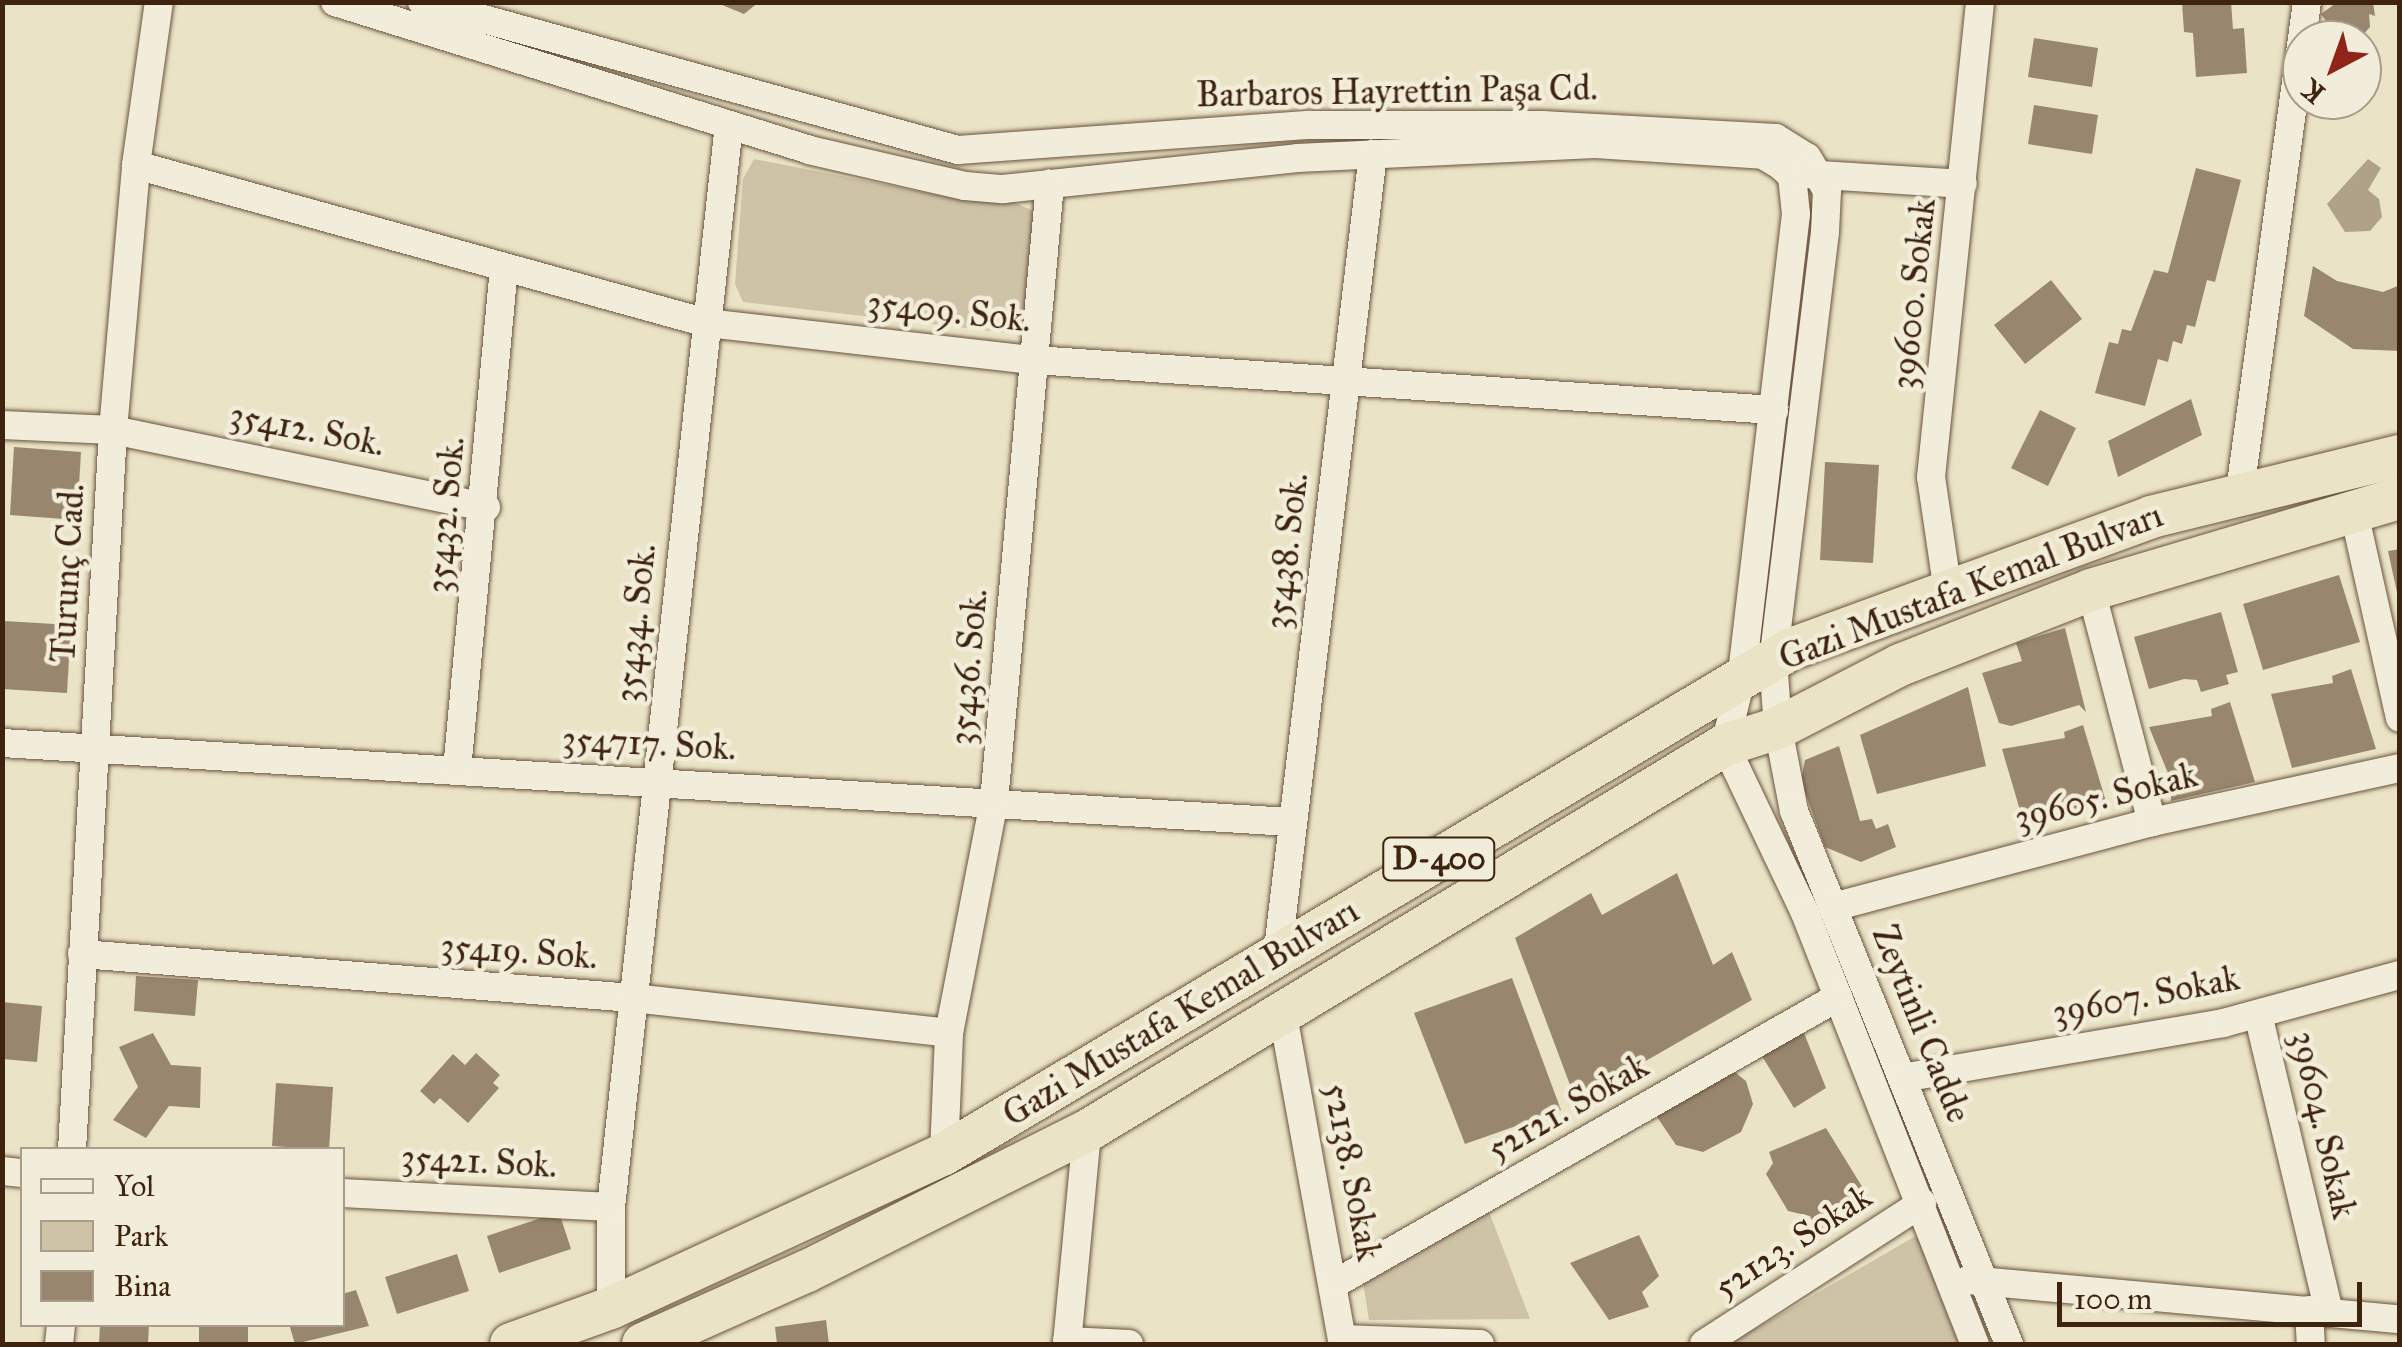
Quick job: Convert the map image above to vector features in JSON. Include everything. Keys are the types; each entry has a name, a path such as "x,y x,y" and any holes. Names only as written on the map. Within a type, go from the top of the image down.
{"highway":[{"name":"Gazi Mustafa Kemal Bulvarı","path":"511,1344 610,1308 944,1154 1756,669 1948,592 2240,491 2400,456"},
{"name":"Gazi Mustafa Kemal Bulvarı","path":"647,1344 1086,1131 1725,744 1778,728 1900,666 2091,590 2353,508 2400,498"}],"street":[{"name":"Turunç Cad.","path":"72,1147 112,430 136,165 159,2"},
{"path":"335,2 728,125 965,186 1050,184 1373,154 1596,144 1763,155 1805,174 1826,190 1825,232 1756,669 1725,744"},
{"name":"Barbaros Hayrettin Paşa Cd.","path":"422,2 958,150 1310,125 1616,126 1776,138 1805,174"},
{"name":"39600. Sokak","path":"1948,592 1931,477 1980,2"},
{"path":"2240,491 2307,2"},
{"name":"35434. Sok.","path":"610,1308 611,1207 728,125"},
{"name":"35438. Sok.","path":"1277,958 1373,154"},
{"name":"35409. Sok.","path":"136,165 707,323 1034,360 1774,410"},
{"path":"1805,174 1963,184"},
{"path":"1778,728 1756,669 1774,410 1796,214 1805,174"},
{"name":"35436. Sok.","path":"944,1154 949,1033 994,801 1050,184"},
{"name":"35432. Sok.","path":"457,770 486,507 504,266"},
{"name":"35412. Sok.","path":"2,425 112,430 486,507"},
{"path":"2353,508 2400,718"},
{"path":"2091,590 2152,822"},
{"name":"Zeytinli Cadde","path":"1778,728 1794,811 2008,1344"},
{"name":"354717. Sok.","path":"2,743 1291,822"},
{"name":"Zeytinli Cadde","path":"1725,744 1838,997 1975,1344"},
{"name":"39605. Sokak","path":"1833,907 2152,822 2400,768"},
{"name":"35419. Sok.","path":"82,954 634,998 949,1033"},
{"name":"39607. Sokak","path":"1902,1078 2258,1014 2400,975"},
{"name":"52121. Sokak","path":"1336,1284 1838,997"},
{"name":"39604. Sokak","path":"2258,1014 2319,1311 2312,1344"},
{"name":"52138. Sokak","path":"1283,1015 1336,1284 1342,1342"},
{"path":"1086,1131 1067,1343 1130,1344"},
{"name":"35421. Sok.","path":"345,1193 611,1207"},
{"name":"52123. Sokak","path":"1704,1344 1922,1203"},
{"path":"1951,1278 2400,1320"},
{"path":"1342,1342 1480,1344"}],"green space":[{"path":"754,159 933,194 1011,201 1040,214 1025,324 1009,333 743,302 735,284 743,179"},
{"path":"1488,1209 1530,1319 1369,1320 1363,1282"},
{"path":"1914,1237 1926,1241 1965,1344 1729,1344"}],"shaded area":[{"path":"2368,159 2381,168 2368,190 2379,199 2382,217 2370,231 2345,232 2327,204"}],"building":[{"path":"715,2 759,2 744,14"},
{"path":"2182,2 2231,2 2233,29 2244,28 2247,73 2196,77 2193,33 2184,32"},
{"path":"2373,2 2375,16 2369,14 2369,20 2325,20 2321,14 2336,3"},
{"path":"2034,38 2098,48 2092,87 2028,77"},
{"path":"2034,105 2098,115 2092,154 2028,144"},
{"path":"2196,168 2241,180 2215,282 2207,280 2195,327 2187,325 2182,344 2173,341 2168,362 2158,359 2145,406 2095,393 2109,342 2118,344 2122,329 2131,331 2154,270 2168,273"},
{"path":"2313,266 2337,281 2383,292 2400,285 2400,351 2353,349 2304,316"},
{"path":"2051,280 2082,319 2025,364 1994,325"},
{"path":"2191,399 2202,435 2118,477 2108,441"},
{"path":"2040,410 2076,428 2048,486 2011,468"},
{"path":"14,447 81,452 77,520 10,515"},
{"path":"1825,462 1879,465 1873,563 1820,560"},
{"path":"2400,549 2400,597 2398,597 2388,551"},
{"path":"2339,575 2360,642 2263,670 2243,604"},
{"path":"2221,612 2238,672 2226,675 2229,684 2201,692 2197,680 2184,679 2149,689 2134,637"},
{"path":"4,621 71,625 67,693 2,689"},
{"path":"2065,628 2086,712 2079,705 2011,726 1999,723 1982,673 2022,661 2016,643"},
{"path":"2351,669 2376,749 2292,768 2271,694 2333,683 2332,676"},
{"path":"1968,687 1986,766 1877,794 1860,735"},
{"path":"2230,702 2255,782 2171,801 2170,778 2149,727 2212,716 2211,709"},
{"path":"2083,725 2107,805 2024,824 2002,749 2065,738 2064,732"},
{"path":"1839,746 1860,821 1872,819 1876,829 1888,824 1896,847 1861,862 1825,847 1801,781 1805,760"},
{"path":"1677,873 1713,965 1732,952 1752,1000 1576,1101 1515,938 1591,893 1602,915"},
{"path":"136,976 198,980 195,1016 134,1011"},
{"path":"1512,978 1561,1110 1465,1144 1414,1013"},
{"path":"2,1002 42,1006 37,1062 2,1059"},
{"path":"153,1033 171,1065 201,1067 200,1108 169,1106 146,1138 113,1120 138,1087 119,1047"},
{"path":"1804,1033 1826,1088 1794,1108 1760,1053"},
{"path":"476,1053 500,1075 493,1083 499,1088 468,1123 440,1098 434,1104 420,1091 453,1054 465,1065"},
{"path":"1727,1066 1746,1081 1753,1104 1741,1132 1703,1152 1676,1145 1655,1114"},
{"path":"276,1083 333,1087 329,1147 272,1146"},
{"path":"1826,1128 1874,1206 1821,1239 1810,1216 1788,1211 1766,1174 1773,1163 1769,1152"},
{"path":"559,1212 571,1249 499,1273 487,1236"},
{"path":"1639,1235 1659,1276 1642,1292 1649,1307 1609,1320 1570,1263"},
{"path":"457,1254 469,1291 397,1314 385,1277"},
{"path":"356,1290 369,1326 295,1344 290,1327 345,1327 345,1293"},
{"path":"826,1320 829,1344 777,1344 775,1327"},
{"path":"100,1327 149,1327 148,1344 99,1344"},
{"path":"199,1327 248,1327 248,1344 199,1344"}]}
